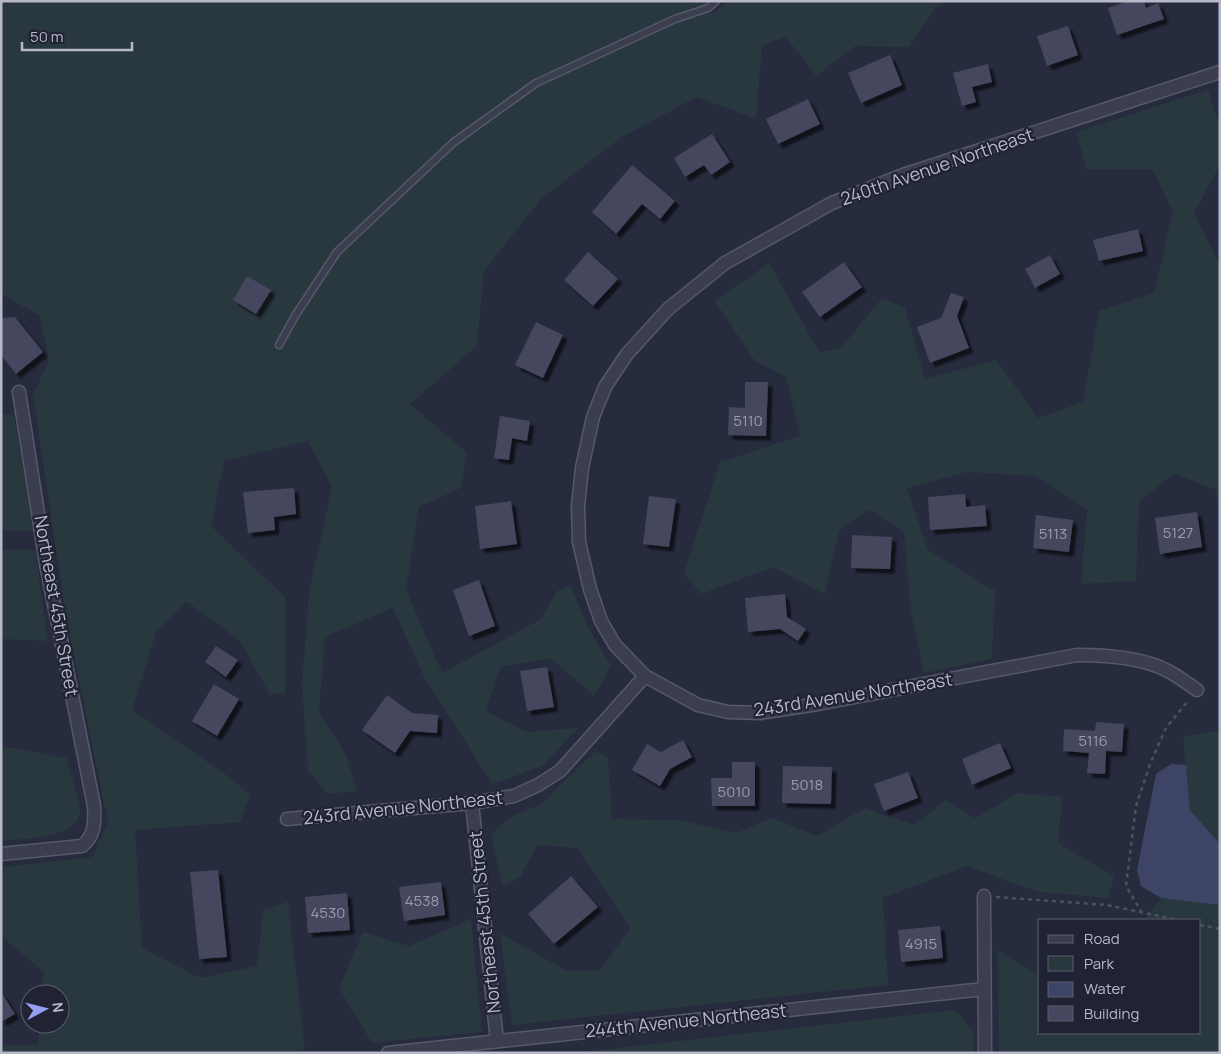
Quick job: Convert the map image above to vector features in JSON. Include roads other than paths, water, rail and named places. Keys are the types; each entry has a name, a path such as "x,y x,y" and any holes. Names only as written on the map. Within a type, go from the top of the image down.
{"street":[{"name":"240th Avenue Northeast","path":"644,676 615,645 601,621 590,589 579,542 578,506 582,468 594,417 605,387 627,354 668,309 724,264 832,202 903,175 1220,72"},
{"name":"Northeast 45th Street","path":"1,854 82,846 91,836 95,820 94,806 46,564 19,392"},
{"name":"243rd Avenue Northeast","path":"287,819 472,803 514,796 538,785 560,771 644,676 698,705 728,712 760,713 1077,655 1100,655 1135,660 1167,670 1197,690"},
{"name":"Northeast 45th Street","path":"472,803 497,1041"},
{"path":"984,896 985,1053"},
{"name":"244th Avenue Northeast","path":"388,1053 984,989"}],"lane":[{"path":"279,345 295,316 337,252 454,142 536,83 675,19 708,8 716,1"}],"water":[{"path":"1171,764 1186,765 1190,810 1220,844 1220,905 1161,898 1141,886 1137,870 1156,774"}]}
